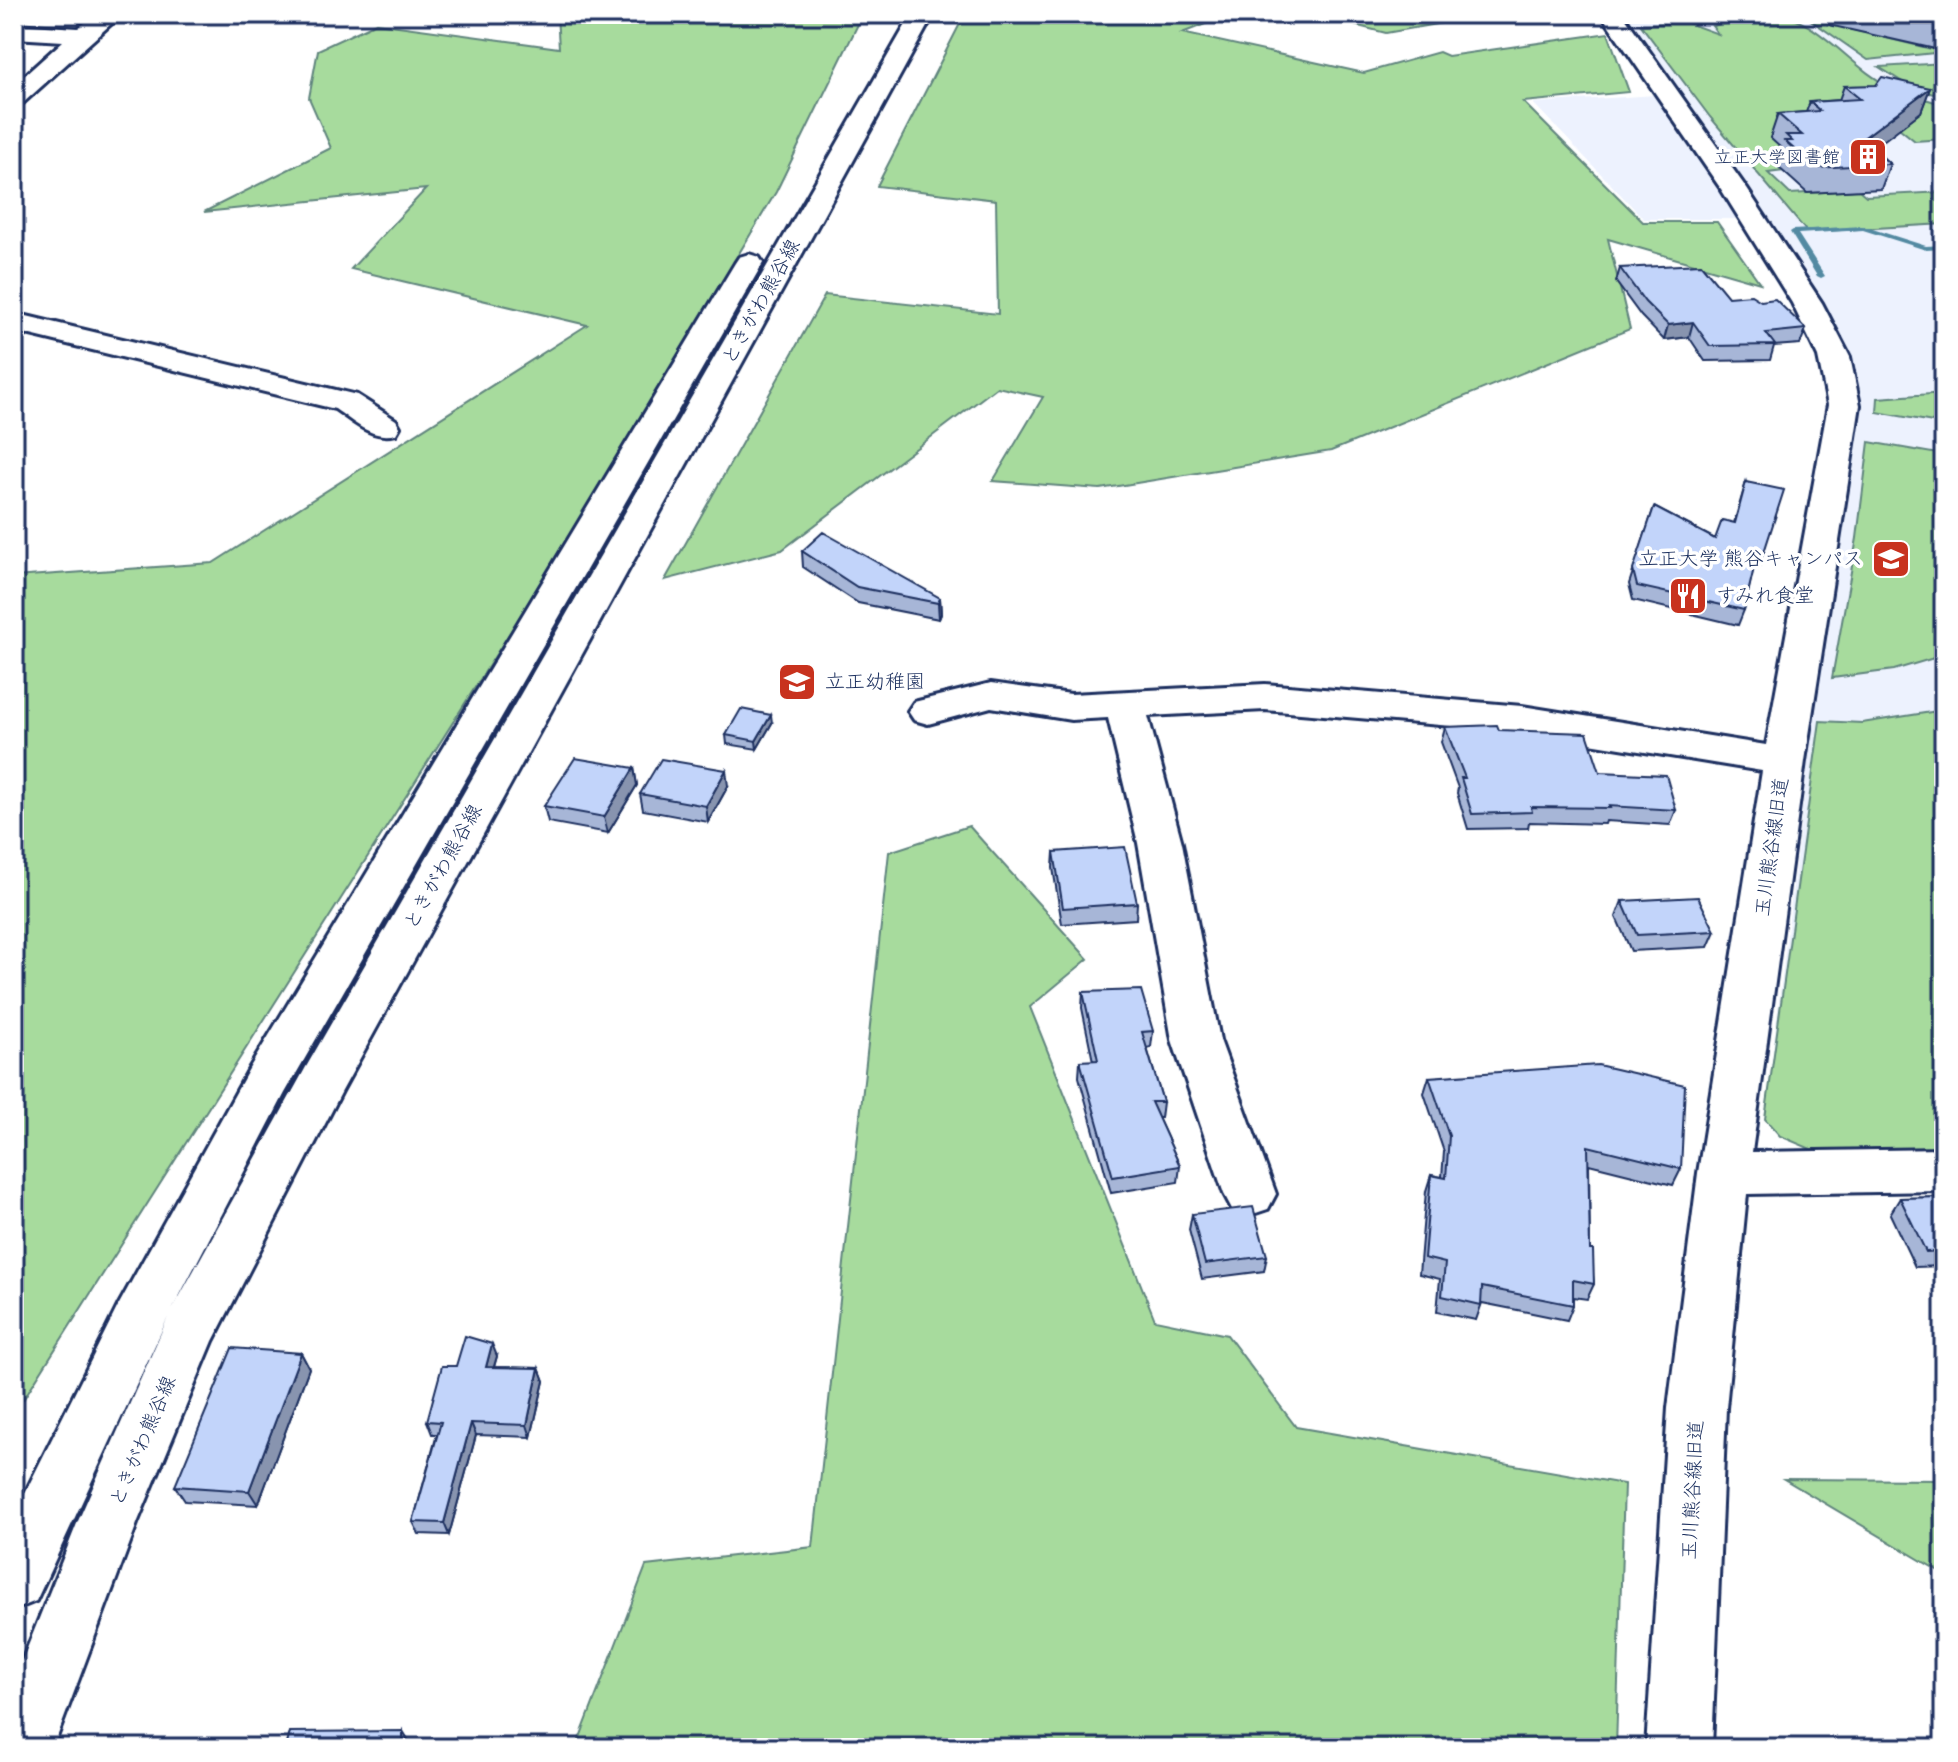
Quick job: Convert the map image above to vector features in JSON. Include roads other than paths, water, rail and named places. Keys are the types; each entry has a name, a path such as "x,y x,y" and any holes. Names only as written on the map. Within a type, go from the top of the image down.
{"street":[{"path":"14,98 83,35 111,14"},
{"name":"ときがわ熊谷線","path":"14,1580 137,1323 267,1081 896,14"},
{"name":"ときがわ熊谷線","path":"20,1748 108,1521 189,1332 323,1081 923,14"},
{"name":"玉川熊谷線旧道","path":"1612,14 1734,189 1807,303 1823,332 1842,386 1842,422 1784,761 1724,1173 1697,1408 1679,1748"},
{"path":"14,31 83,35"},
{"path":"14,322 346,402 384,427"},
{"path":"928,711 991,695 1071,707 1265,697 1522,719 1784,761"},
{"path":"1125,704 1160,843 1196,1040 1250,1194"},
{"path":"1724,1173 1944,1170"}],"waterway":[{"path":"1821,276 1793,232 1863,228 1926,248 1944,247"}],"place":[{"name":"立正大学図書館","path":"1868,157"},
{"name":"立正大学 熊谷キャンパス","path":"1891,559"},
{"name":"すみれ食堂","path":"1688,596"},
{"name":"立正幼稚園","path":"797,682"}]}
